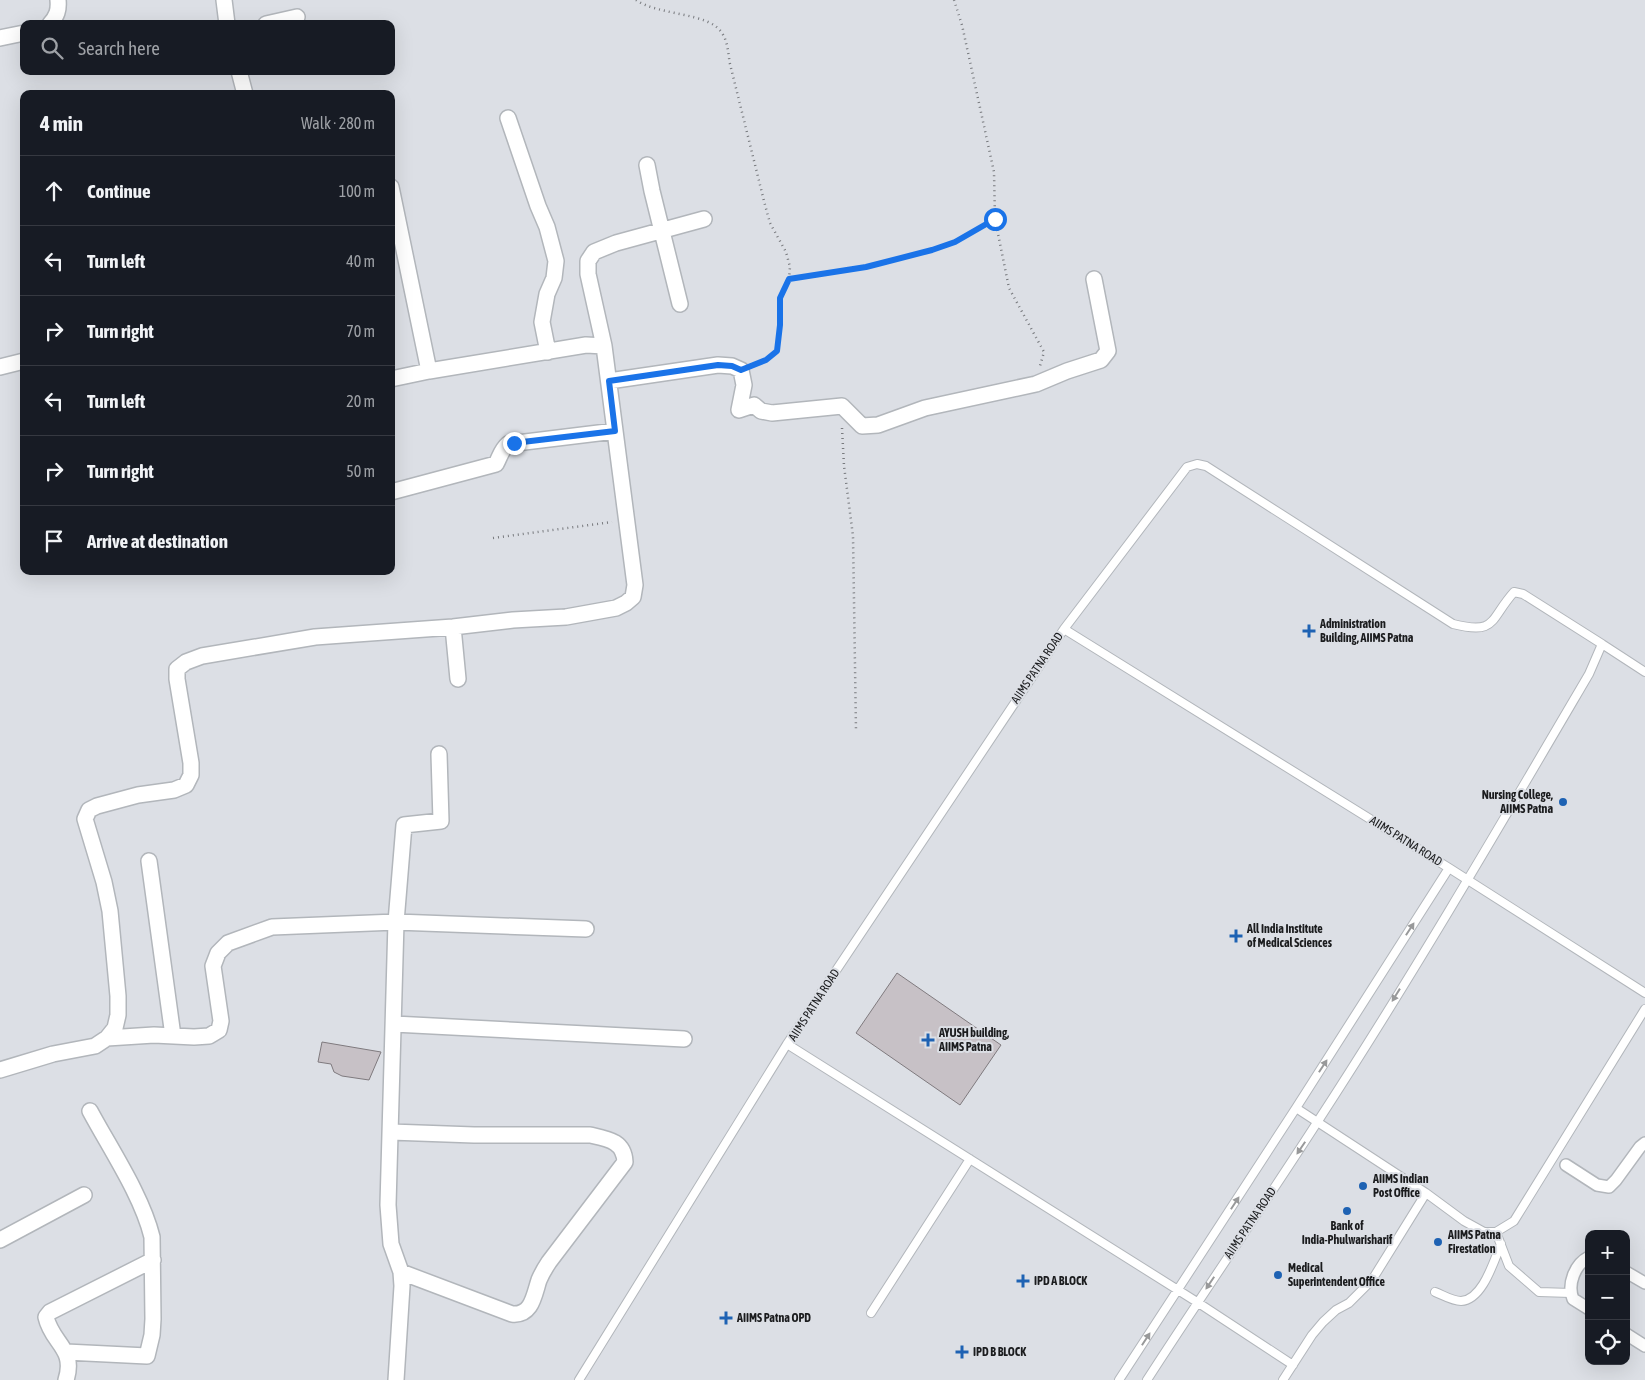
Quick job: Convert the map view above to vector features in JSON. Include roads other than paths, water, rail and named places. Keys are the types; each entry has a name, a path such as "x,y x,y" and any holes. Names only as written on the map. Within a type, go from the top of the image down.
{"street":[{"path":"54,20 59,8 58,0"},
{"path":"224,0 226,20"},
{"path":"284,20 297,17"},
{"path":"0,38 20,34"},
{"path":"240,75 244,90"},
{"path":"508,118 547,227 556,260 554,278 547,294 542,322 548,352"},
{"path":"647,164 680,304"},
{"path":"395,207 429,371"},
{"path":"1,1068 53,1054 96,1046 107,1038 115,1028 118,1015 118,996 114,945 104,882 85,819 90,810 98,806 138,795 174,790 186,785 191,775 191,763 179,696 178,669 186,662 202,656 315,637 566,617 616,608 626,604 633,597 635,585 609,381 604,346 588,274 588,261 594,252 603,247 704,219"},
{"path":"609,381 718,365 732,366 741,370 744,385 739,410 754,405 761,411 772,413 842,406 862,426 878,425 926,408 1036,384 1101,360 1108,351 1094,279"},
{"path":"395,378 586,345 604,346"},
{"path":"0,366 20,362"},
{"path":"395,491 496,464 502,448 508,444 615,431"},
{"path":"453,627 458,680"},
{"path":"396,1380 402,1295 400,1272 391,1244 388,1178 391,1132 396,922 404,825 441,821 439,754"},
{"path":"149,861 173,1036"},
{"path":"107,1038 209,1036 219,1030 220,1021 213,966 218,952 228,943 272,927 396,922 586,929"},
{"path":"394,1024 684,1039"},
{"path":"66,1352 147,1356 154,1319 152,1238 145,1213 90,1111"},
{"path":"391,1132 474,1135 590,1135 606,1138 618,1145 624,1153 625,1162 548,1262 540,1277 531,1304 527,1310 520,1314 512,1314 400,1272"},
{"path":"1566,1165 1597,1185 1609,1188 1645,1143"},
{"path":"0,1240 84,1195"},
{"path":"66,1380 69,1361 66,1352 48,1325 46,1318 50,1312 153,1260"},
{"path":"1585,1260 1577,1266 1571,1285 1573,1299 1585,1306"},
{"path":"1630,1274 1645,1283"},
{"path":"1630,1337 1645,1346"}],"lane":[{"path":"1064,629 1187,467 1197,464 1206,466 1453,624 1472,629 1482,628 1494,620 1514,592 1523,594 1645,672"},
{"name":"AIIMS PATNA ROAD","path":"1148,1380 1197,1302 1318,1121 1468,879 1064,629 787,1044 1197,1302"},
{"path":"1602,644 1589,674 1468,879 1645,993"},
{"path":"1119,1380 1449,868"},
{"path":"1296,1108 1426,1193 1464,1222 1484,1232 1496,1232 1514,1221 1645,1009"},
{"path":"579,1380 787,1044"},
{"path":"1553,1157 1566,1165"},
{"path":"871,1313 970,1159"},
{"path":"1283,1380 1312,1335 1323,1322 1336,1310 1354,1298 1372,1280 1426,1193"},
{"path":"1496,1232 1509,1266 1539,1292 1571,1293"},
{"path":"1434,1292 1453,1300 1462,1301 1474,1296 1484,1283 1500,1244"},
{"path":"1197,1302 1293,1365"}],"place":[{"name":"Administration Building, AIIMS Patna","path":"1309,631"},
{"name":"Nursing College, AIIMS Patna","path":"1563,802"},
{"name":"All India Institute of Medical Sciences","path":"1236,936"},
{"name":"AYUSH building, AIIMS Patna","path":"928,1040"},
{"name":"AIIMS Indian Post Office","path":"1363,1186"},
{"name":"Bank of India-Phulwarisharif","path":"1347,1211"},
{"name":"AIIMS Patna Firestation","path":"1438,1242"},
{"name":"Medical Superintendent Office","path":"1278,1275"},
{"name":"IPD A BLOCK","path":"1023,1281"},
{"name":"AIIMS Patna OPD","path":"726,1318"},
{"name":"IPD B BLOCK","path":"962,1352"}]}
